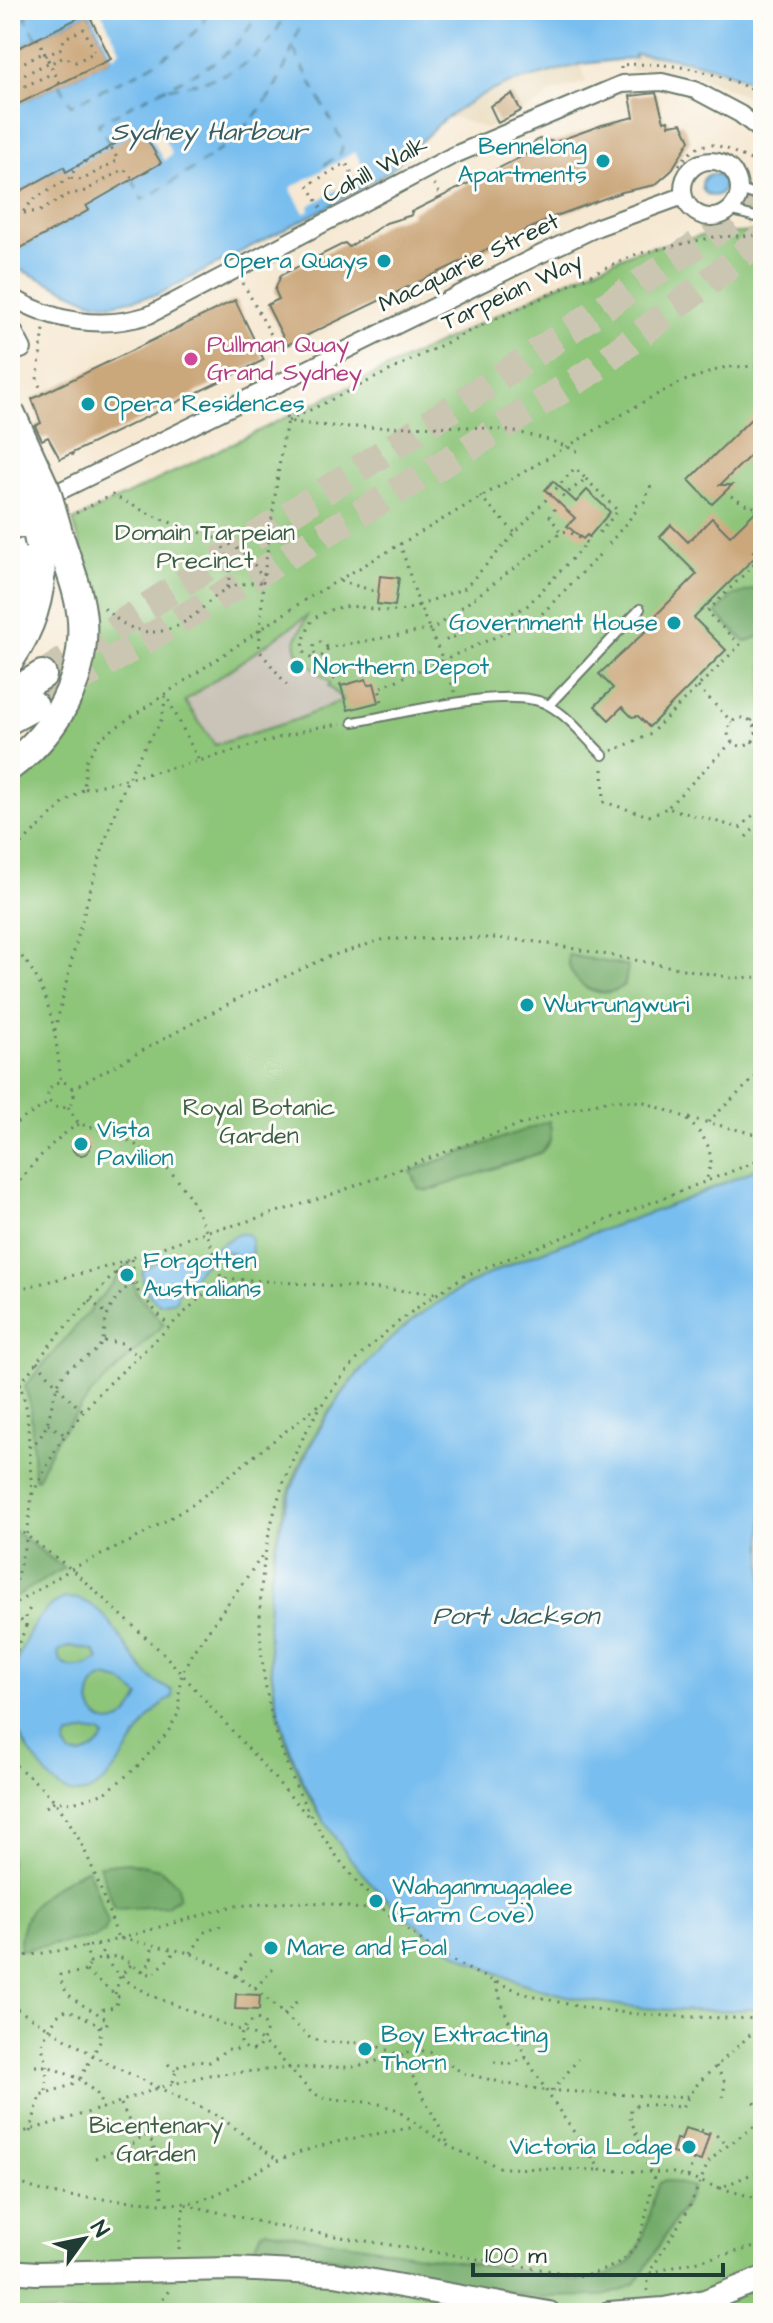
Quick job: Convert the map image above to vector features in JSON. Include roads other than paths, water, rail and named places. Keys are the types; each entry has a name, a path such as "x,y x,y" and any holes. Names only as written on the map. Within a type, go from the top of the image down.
{"highway":[{"path":"10,412 46,491 51,538 72,630 67,660 51,701 10,746"},
{"path":"10,455 77,590 82,620 77,672 67,700 35,746 10,766"},
{"path":"10,466 21,511 51,538"},
{"path":"10,610 20,578 51,538"},
{"path":"10,659 22,640 39,592 42,562 51,538"},
{"path":"18,707 42,675"}],"street":[{"name":"Cahill Walk","path":"10,296 46,313 85,323 126,322 149,315 452,156 622,84 662,82 695,90 740,114 763,132"},
{"path":"710,162 731,171 738,189 735,203 721,216 702,216 687,204 683,196 689,172 710,162"},
{"name":"Macquarie Street","path":"64,489 562,244 683,196"},
{"path":"10,324 23,349 13,353"},
{"path":"10,2271 233,2269 335,2274 549,2313"},
{"path":"609,2313 658,2311 705,2301 763,2278"}],"lane":[{"path":"738,189 763,198"},
{"path":"729,210 763,219"},
{"path":"549,705 640,609"},
{"path":"353,722 459,703 523,698 549,705 603,755"}],"water":[{"name":"Sydney Harbour","path":"10,10 763,10 763,87 701,64 635,54 635,58 582,64 507,84 480,96 443,120 390,171 324,209 157,295 112,304 90,301 10,265 10,254 89,210 64,167 10,197 10,108 110,59 88,13 10,52"},
{"path":"713,174 724,185 713,196 702,185"},
{"name":"Port Jackson","path":"763,1166 763,2008 680,2010 638,2007 555,1993 477,1964 441,1943 375,1887 324,1820 289,1746 271,1668 270,1587 286,1507 319,1430 370,1360 401,1330 435,1304 509,1265 681,1201"},
{"path":"238,1234 247,1234 251,1239 252,1253 241,1258 227,1251 210,1259 191,1281 182,1284 175,1301 159,1304 144,1289 142,1271 165,1258 213,1249"},
{"path":"66,1598 83,1601 97,1609 110,1622 143,1669 156,1682 172,1690 173,1697 159,1707 110,1775 97,1787 82,1793 65,1791 50,1778 24,1743 10,1712 12,1682 23,1646 42,1615 53,1604","holes":["70,1646 94,1651 99,1659 81,1667 69,1667 58,1654","104,1677 121,1681 140,1696 129,1714 117,1722 106,1722 97,1717 91,1708 90,1697 94,1686","87,1731 105,1737 90,1752 81,1755 70,1754 65,1745 68,1737"]}],"tunnel":[{"path":"42,675 497,379 763,200"},
{"path":"34,706 436,468 592,371 734,262 763,236"}],"place":[{"name":"Bennelong Apartments","path":"603,161"},
{"name":"Opera Quays","path":"384,261"},
{"name":"Pullman Quay Grand Sydney","path":"191,359"},
{"name":"Opera Residences","path":"88,404"},
{"name":"Government House","path":"674,623"},
{"name":"Northern Depot","path":"297,667"},
{"name":"Wurrungwuri","path":"527,1005"},
{"name":"Vista Pavilion","path":"81,1144"},
{"name":"Forgotten Australians","path":"127,1275"},
{"name":"Wahganmuggalee (Farm Cove)","path":"376,1901"},
{"name":"Mare and Foal","path":"271,1948"},
{"name":"Boy Extracting Thorn","path":"365,2049"},
{"name":"Victoria Lodge","path":"689,2147"}],"park label":[{"name":"Domain Tarpeian Precinct","path":"205,547"},
{"name":"Royal Botanic Garden","path":"259,1122"},
{"name":"Bicentenary Garden","path":"156,2140"}]}
